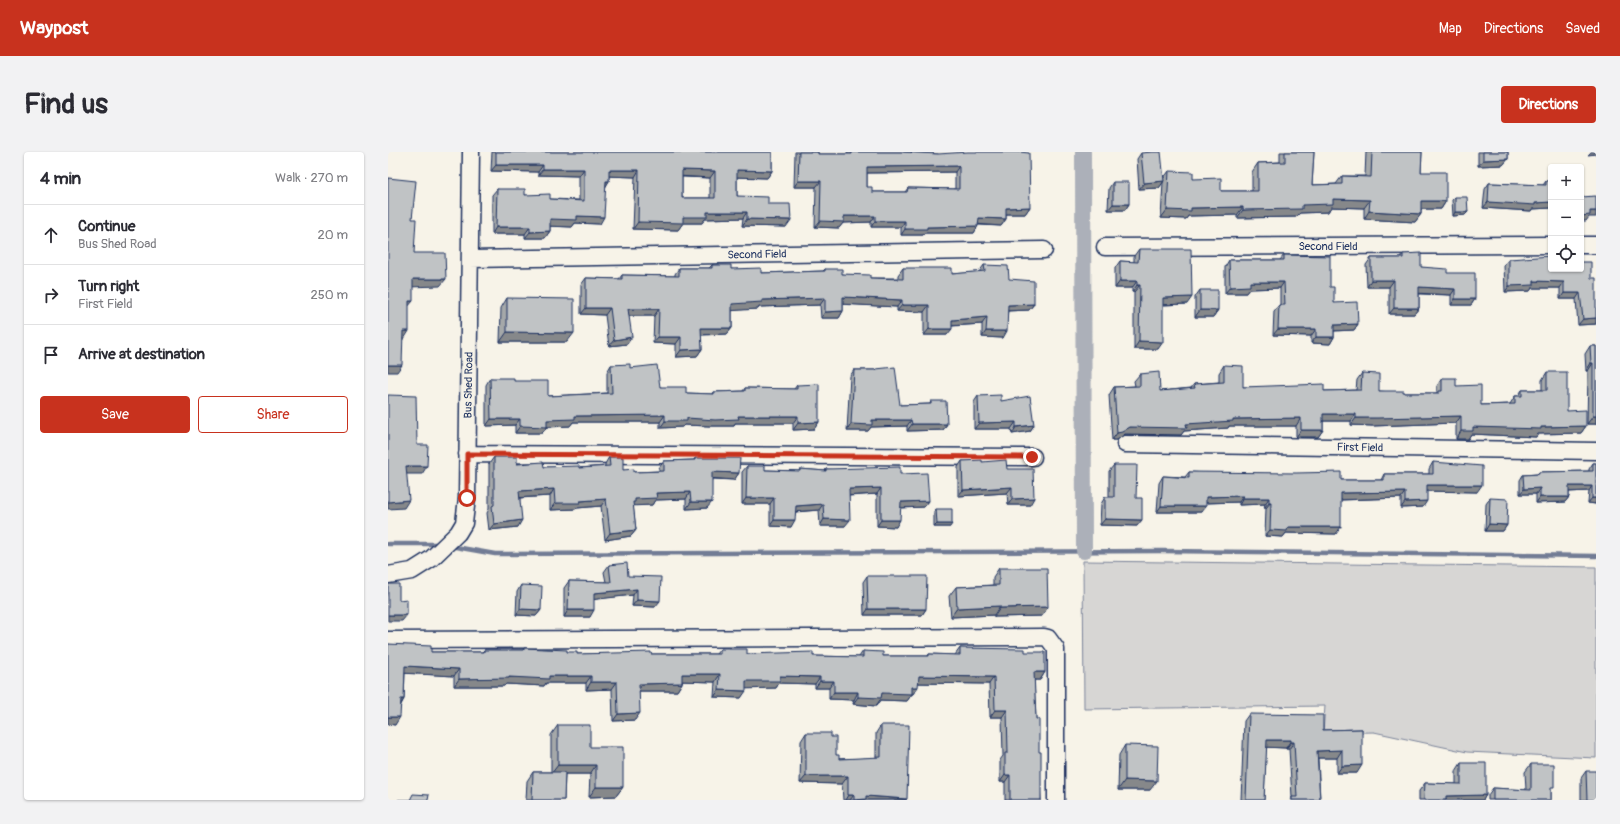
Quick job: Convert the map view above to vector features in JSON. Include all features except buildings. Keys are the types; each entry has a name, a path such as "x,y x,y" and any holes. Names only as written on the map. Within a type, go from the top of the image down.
{"street":[{"name":"Bus Shed Road","path":"388,575 412,571 431,559 458,533 464,522 467,498 471,152"},
{"name":"Second Field","path":"1104,247 1548,245"},
{"path":"1584,245 1596,245"},
{"name":"Second Field","path":"470,259 1044,250"},
{"name":"First Field","path":"1125,444 1596,450"},
{"path":"467,454 1032,457"},
{"path":"388,640 1044,637 1048,638 1056,649 1056,800"}],"shaded area":[{"path":"1083,561 1596,567 1596,758 1467,752 1374,732 1323,733 1325,706 1084,709"}],"waterway":[{"path":"1083,152 1084,551"},
{"path":"388,544 440,544"},
{"path":"450,546 495,554 1162,551 1596,556"}],"route":[{"path":"467,498 467,454 1032,457"}]}
